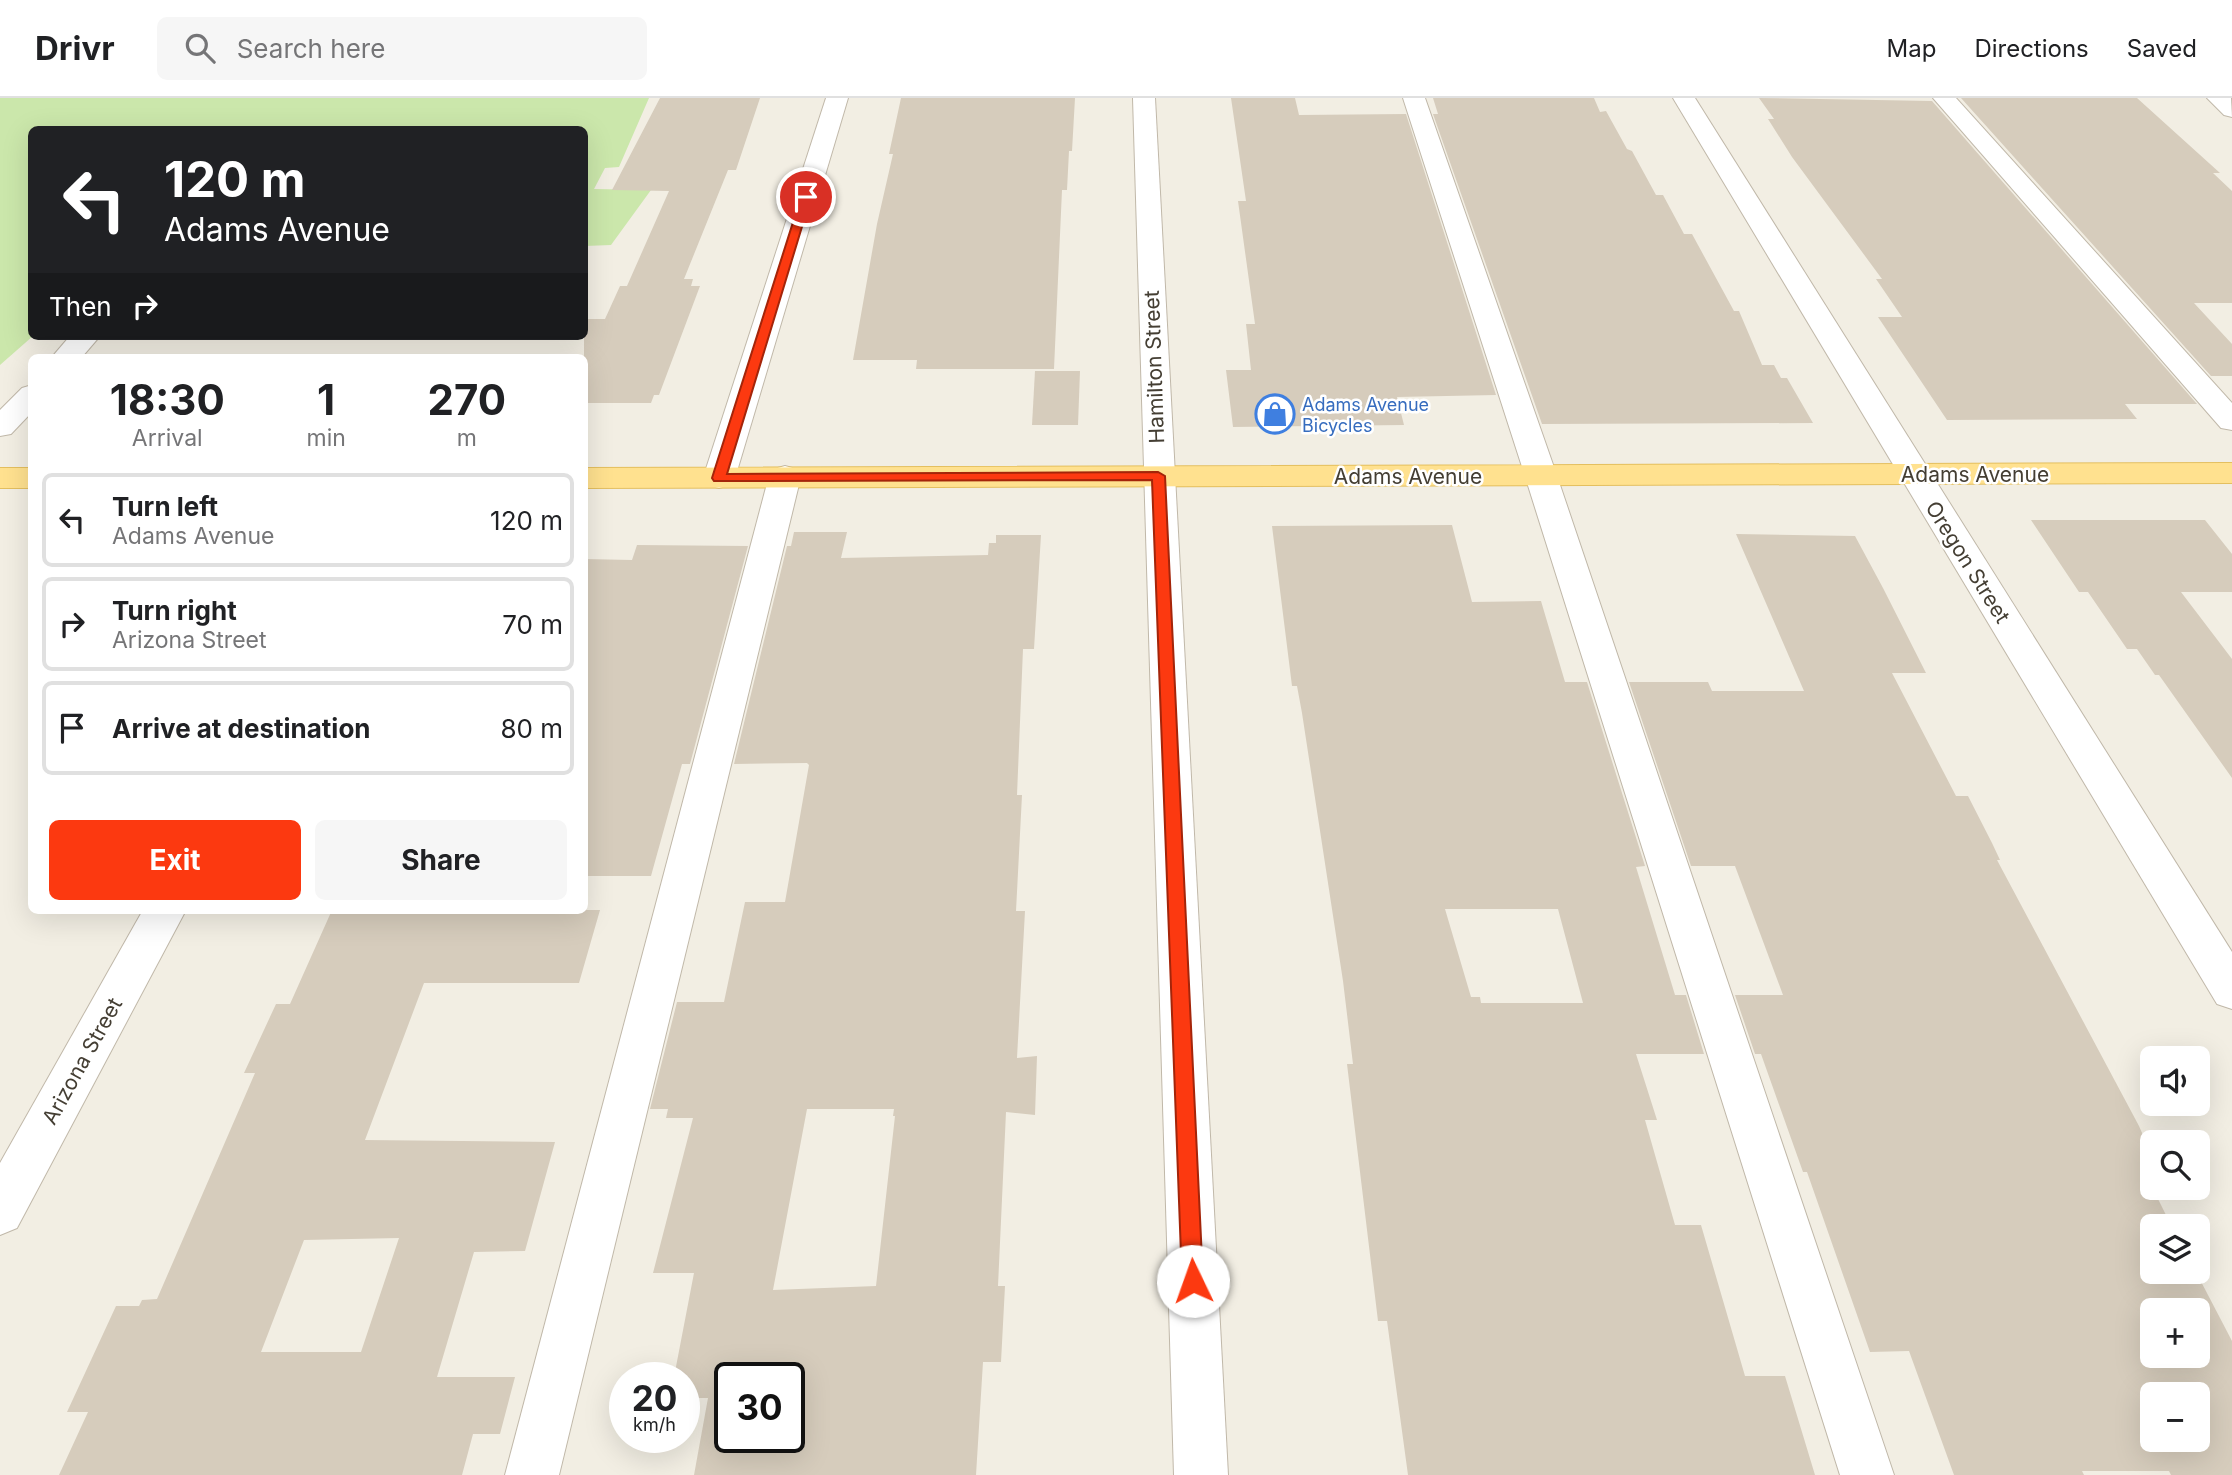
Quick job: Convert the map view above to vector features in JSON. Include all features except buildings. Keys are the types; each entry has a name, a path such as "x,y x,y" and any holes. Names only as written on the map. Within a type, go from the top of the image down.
{"main road":[{"name":"Adams Avenue","path":"588,478 2232,473"},
{"path":"0,478 28,478"}],"street":[{"path":"719,478 837,98"},
{"name":"Hamilton Street","path":"1144,98 1201,1475"},
{"path":"1414,98 1541,476 1867,1475"},
{"name":"Oregon Street","path":"1684,98 2232,990"},
{"path":"1944,98 2232,421"},
{"path":"2218,98 2232,110"},
{"path":"69,354 82,340"},
{"path":"0,427 28,398"},
{"path":"532,1475 785,476"},
{"name":"Arizona Street","path":"0,1211 163,914"}],"green space":[{"path":"0,98 649,98 619,167 605,168 594,189 651,190 611,245 588,246 588,126 28,126 28,340 0,365"}],"place":[{"name":"Adams Avenue Bicycles","path":"1275,414"}],"route":[{"path":"806,197 719,478 1158,476 1193,1281"}]}
